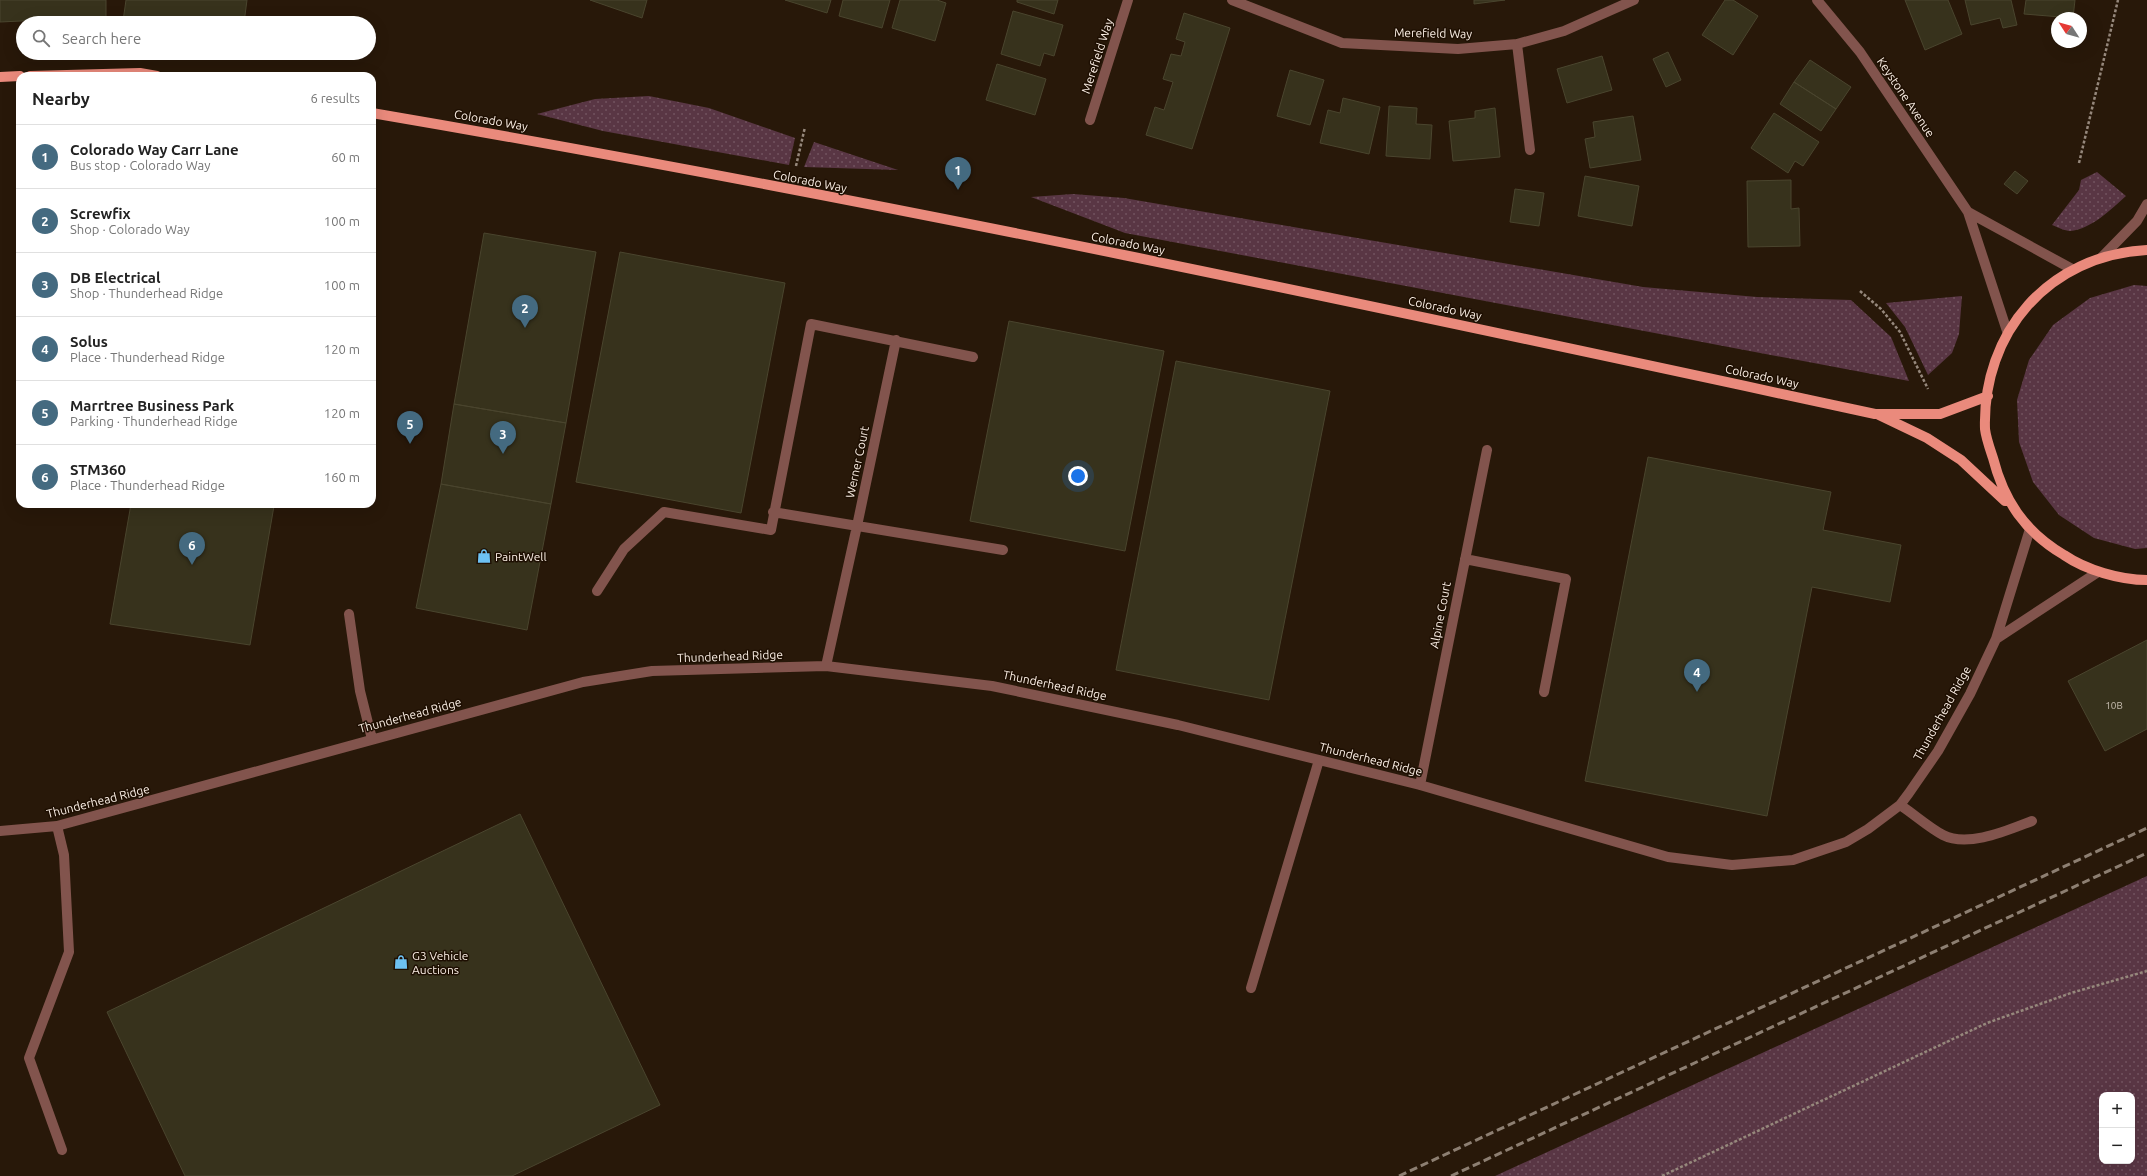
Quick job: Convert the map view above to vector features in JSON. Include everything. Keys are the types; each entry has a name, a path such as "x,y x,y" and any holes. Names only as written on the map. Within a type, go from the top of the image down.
{"main road":[{"path":"0,77 16,76"},
{"name":"Colorado Way","path":"376,114 549,143 1270,284 1875,414 1940,414 1988,396"},
{"path":"2147,250 2128,251 2101,258 2072,269 2033,298 2008,331 1990,375 1985,430 1999,483 2012,507 2030,529 2050,547 2073,561 2098,572 2147,580"},
{"name":"Colorado Way","path":"1875,414 1927,438 1961,460 2012,507"}],"street":[{"name":"Merefield Way","path":"1090,120 1128,0"},
{"name":"Merefield Way","path":"1232,0 1342,43 1458,49 1517,44 1564,31 1634,0"},
{"name":"Keystone Avenue","path":"1817,0 1860,52 1968,212 2008,331"},
{"path":"1517,44 1530,150"},
{"path":"2101,258 2137,221 2147,204"},
{"name":"Keystone Avenue","path":"1968,212 2072,269"},
{"path":"597,592 624,549 664,512 771,530 773,512 811,324 896,340 973,357"},
{"name":"Werner Court","path":"826,666 896,340"},
{"name":"Alpine Court","path":"1420,785 1487,450"},
{"path":"773,512 1003,550"},
{"name":"Thunderhead Ridge","path":"0,831 57,826 583,682 652,671 826,666 992,686 1178,725 1420,785 1668,857 1732,865 1793,860 1846,842 1868,830 1900,805 1938,751 1970,694 1996,639 2030,529"},
{"path":"1464,559 1566,579 1544,692"},
{"path":"1996,639 2098,572"},
{"path":"348,614 360,691 372,739"},
{"path":"1251,988 1319,760"},
{"path":"1900,805 1944,836 1964,839 1991,836 2032,821"},
{"path":"57,826 64,855 69,952 29,1058 62,1150"}],"path":[{"path":"2079,163 2118,0"},
{"path":"791,190 805,127"},
{"path":"1860,291 1880,309 1900,332 1940,414"},
{"path":"1662,1176 1987,1023 2071,993 2147,971"}],"shaded area":[{"path":"649,96 709,108 795,138 789,165 603,131 537,114 595,99"},
{"path":"814,142 898,170 804,167"},
{"path":"2097,172 2126,196 2101,218 2086,227 2070,231 2063,230 2052,225 2079,190 2081,180"},
{"path":"1073,194 1124,198 1643,287 1757,297 1851,300 1891,337 1909,381 1125,233 1031,197"},
{"path":"2134,285 2147,286 2147,548 2135,549 2094,538 2059,515 2033,482 2019,442 2017,400 2029,360 2053,325 2090,298"},
{"path":"1962,296 1959,334 1952,353 1928,375 1905,327 1886,303"},
{"path":"2147,876 2147,1176 1495,1176"}],"building":[{"path":"0,0 106,0 106,16 16,16 16,21 0,22"},
{"path":"126,0 247,0 245,16 124,16"},
{"path":"590,0 647,0 642,18"},
{"path":"785,0 831,0 827,13"},
{"path":"843,0 890,0 882,28 839,16"},
{"path":"900,0 937,0 946,3 935,41 892,28"},
{"path":"1017,0 1058,0 1054,14 1017,2"},
{"path":"1474,0 1505,0 1474,4"},
{"path":"1725,0 1733,0 1758,16 1733,55 1702,35"},
{"path":"1905,0 1948,0 1962,34 1925,50"},
{"path":"1965,0 2011,0 2017,25 2003,28 2000,18 1971,25"},
{"path":"2026,0 2075,0 2074,12 2051,12 2051,16 2024,14"},
{"path":"1013,11 1063,25 1054,56 1044,53 1040,66 1001,54"},
{"path":"1184,13 1230,28 1192,149 1146,135 1155,107 1164,110 1173,82 1163,79 1171,54 1181,56 1185,42 1176,39"},
{"path":"1668,52 1681,80 1666,87 1653,59"},
{"path":"1602,56 1612,90 1567,103 1557,69"},
{"path":"1810,60 1851,87 1836,109 1794,82"},
{"path":"997,64 1046,79 1035,115 986,100"},
{"path":"1290,70 1324,80 1310,125 1277,116"},
{"path":"1794,82 1836,109 1821,131 1780,104"},
{"path":"1343,98 1380,107 1369,154 1320,143 1328,110 1340,113"},
{"path":"1389,106 1417,108 1416,124 1432,125 1430,159 1386,156"},
{"path":"1495,108 1500,157 1453,161 1449,121 1475,118 1475,111"},
{"path":"1774,113 1819,142 1803,166 1795,161 1788,173 1751,148"},
{"path":"1633,116 1641,160 1590,168 1585,139 1595,137 1593,122"},
{"path":"2015,171 2028,181 2017,194 2004,184"},
{"path":"1585,176 1639,186 1632,226 1578,216"},
{"path":"1791,180 1791,209 1799,208 1800,246 1748,247 1747,181"},
{"path":"1515,189 1544,193 1539,226 1510,222"},
{"path":"484,233 596,252 566,423 454,404"},
{"path":"620,252 785,283 741,513 576,482"},
{"path":"1009,321 1164,351 1125,551 970,521"},
{"path":"1176,361 1330,391 1269,700 1116,670"},
{"path":"454,404 566,423 551,504 441,484"},
{"path":"1648,457 1831,492 1823,530 1901,545 1890,602 1812,587 1767,816 1585,781"},
{"name":"PaintWell","path":"441,484 551,504 527,630 416,608"},
{"path":"130,508 274,508 250,645 110,624"},
{"path":"2147,640 2147,729 2105,751 2068,681"},
{"name":"G3 Vehicle Auctions","path":"520,814 660,1105 512,1176 185,1176 107,1012"}],"railway":[{"path":"1399,1176 2147,828"},
{"path":"1451,1176 2147,853"}],"place":[{"name":"Colorado Way Carr Lane","path":"958,190"},
{"name":"Screwfix","path":"525,328"},
{"name":"Marrtree Business Park","path":"410,444"},
{"name":"DB Electrical","path":"503,454"},
{"name":"PaintWell","path":"484,556"},
{"name":"STM360","path":"192,565"},
{"name":"Solus","path":"1697,692"},
{"name":"G3 Vehicle Auctions","path":"401,962"}]}
